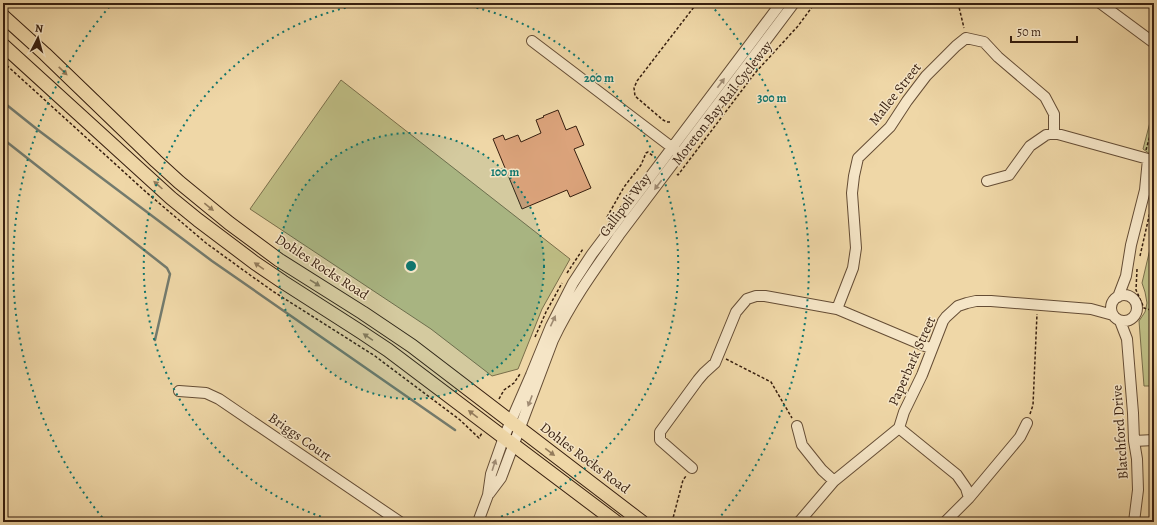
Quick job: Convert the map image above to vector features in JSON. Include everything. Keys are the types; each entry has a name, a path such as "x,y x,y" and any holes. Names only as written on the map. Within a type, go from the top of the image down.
{"main road":[{"name":"Dohles Rocks Road","path":"3,16 45,54 156,161 205,204 279,260 412,346 642,522"},
{"path":"3,45 171,198 204,224 277,278 388,350 616,522"}],"street":[{"name":"Gallipoli Way","path":"478,522 488,495 491,474 509,441 531,375 551,326 573,283 592,254 781,3"},
{"name":"Gallipoli Way","path":"515,424 553,340 572,303 597,266 794,3"},
{"path":"1100,3 1154,43"},
{"path":"966,38 984,42 998,57 1045,97 1054,114 1054,133"},
{"name":"Mallee Street","path":"837,308 853,268 856,248 852,193 858,158 890,127 926,76 966,38"},
{"path":"532,41 681,154"},
{"path":"987,181 1008,175 1030,146 1046,135 1054,133 1148,159 1145,190 1131,245 1126,276 1111,308 1116,318 1126,321 1132,319 1136,314 1137,306 1131,297 1126,276"},
{"path":"692,468 660,440 660,432 701,377 715,363 736,312 746,299 756,296 765,296 837,308 932,349"},
{"path":"1116,299 1126,296 1131,297"},
{"name":"Paperbark Street","path":"1091,309 1106,305 1116,299"},
{"name":"Paperbark Street","path":"799,522 834,481 899,428 904,412 922,375 943,321 951,311 958,306 976,301 1091,309 1106,312 1116,318"},
{"name":"Blatchford Drive","path":"1116,318 1127,340"},
{"name":"Blatchford Drive","path":"1132,319 1127,340 1134,441 1138,474 1137,502 1134,522"},
{"name":"Briggs Court","path":"179,391 206,393 219,399 400,522"},
{"path":"945,522 969,498 1020,437 1027,423"},
{"path":"797,426 802,445 822,470 834,481"},
{"path":"899,428 957,476 966,488 969,498"},
{"path":"1134,441 1154,440"}],"path":[{"path":"670,122 663,120 635,96 634,88 637,81 697,3"},
{"name":"Moreton Bay Rail Cycleway","path":"674,172 678,175 755,73 798,26 815,3"},
{"path":"958,3 966,38"},
{"path":"1145,153 1154,121"},
{"path":"1140,256 1152,203 1154,204"},
{"path":"1138,264 1136,290 1144,308 1154,311"},
{"path":"1027,423 1033,404 1037,305"},
{"path":"718,355 771,382 797,426"},
{"path":"672,522 683,480 692,468"}],"shaded area":[{"path":"341,80 570,259 542,309 518,369 492,376 431,329 250,209"},
{"path":"1154,107 1154,157 1143,149"},
{"path":"1154,232 1154,386 1144,386 1139,321 1145,312 1147,303 1142,283"}],"building":[{"path":"558,110 566,130 576,126 584,145 574,149 591,188 570,197 567,190 522,209 493,139 503,135 505,140 518,135 521,142 541,133 536,120"}],"waterway":[{"path":"3,102 212,261 455,430"},
{"path":"3,139 167,268 170,274 155,340"}]}
